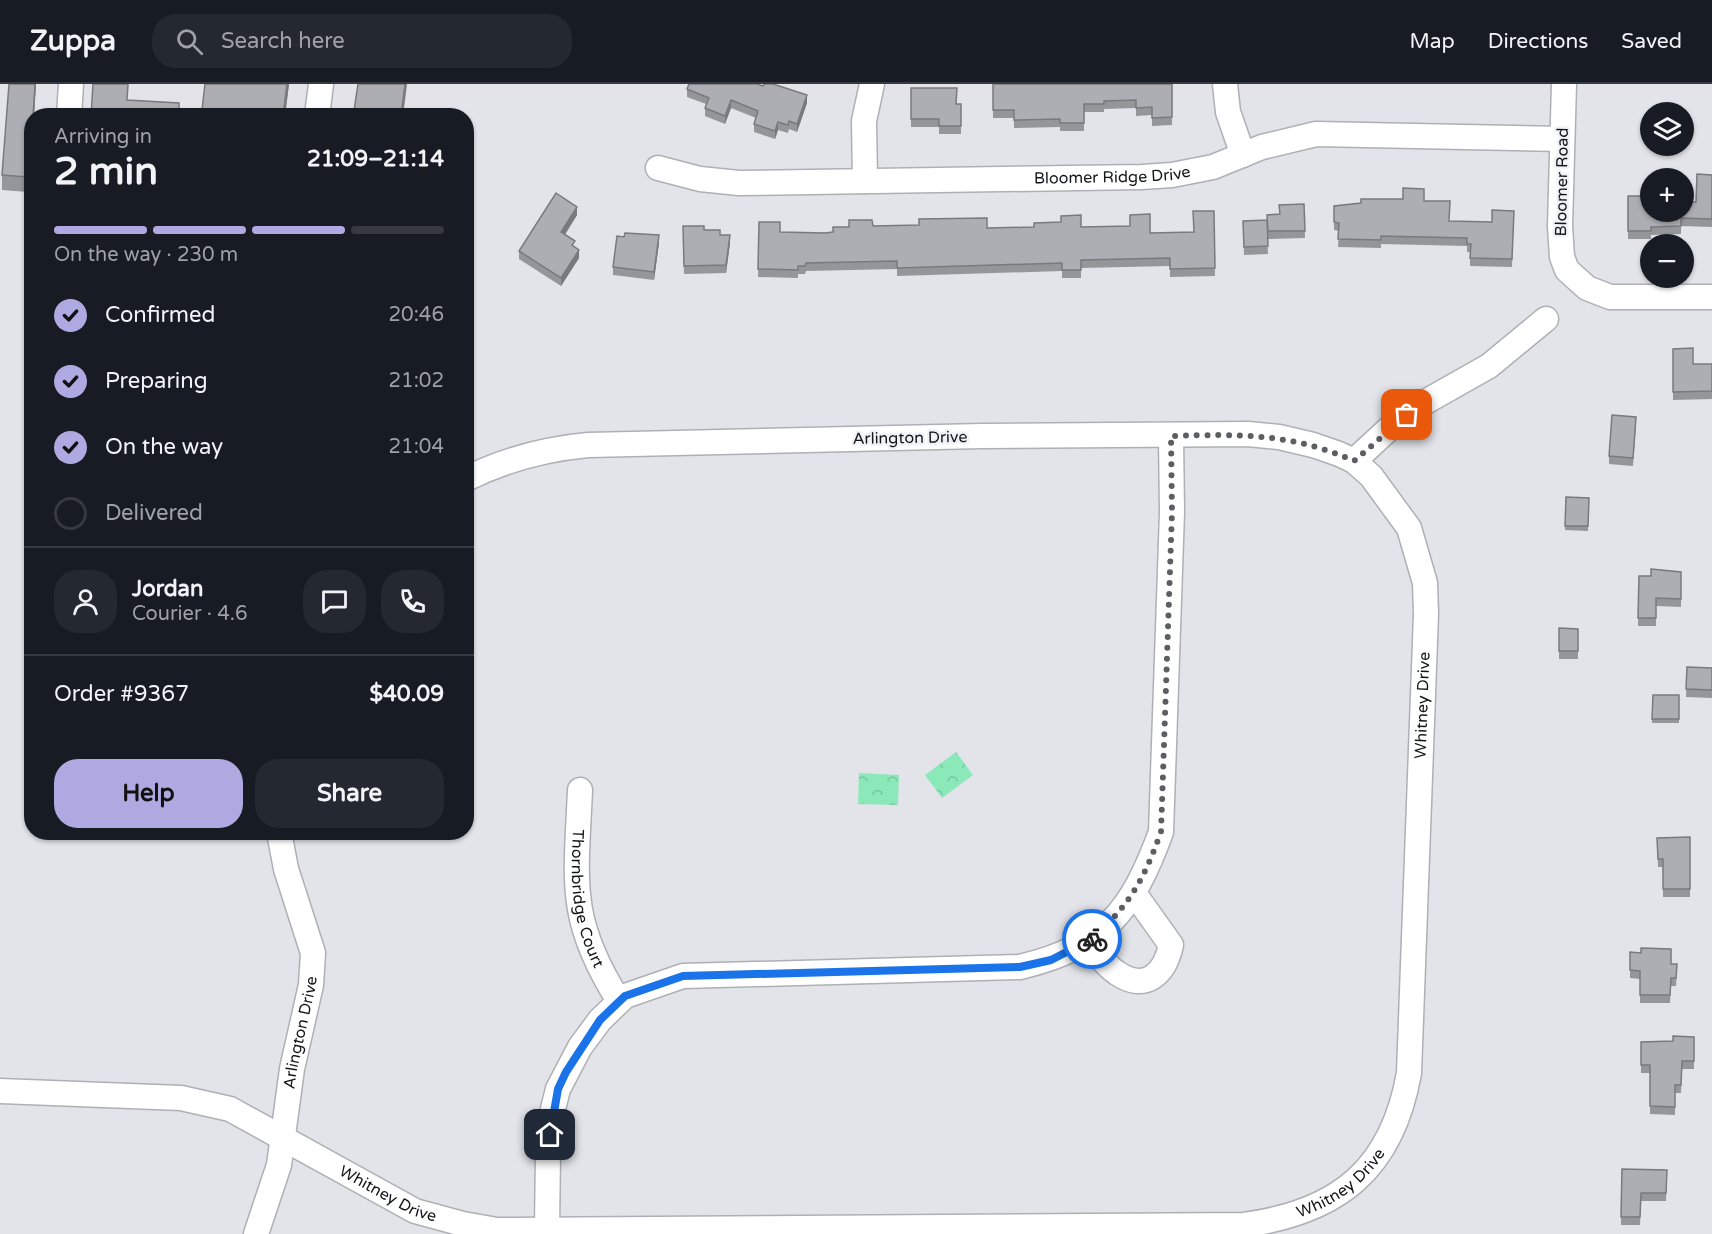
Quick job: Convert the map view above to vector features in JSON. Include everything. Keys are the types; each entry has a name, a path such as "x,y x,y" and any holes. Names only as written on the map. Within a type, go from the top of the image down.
{"street":[{"path":"70,108 71,84"},
{"path":"318,108 321,84"},
{"path":"864,181 864,121 872,84"},
{"path":"1225,84 1228,112 1243,155"},
{"name":"Bloomer Road","path":"1564,84 1560,226 1562,257 1567,270 1577,281 1598,294 1623,298 1712,297"},
{"name":"Bloomer Ridge Drive","path":"658,168 700,180 739,183 1172,175 1213,167 1289,139 1339,133 1562,139"},
{"path":"1354,461 1394,424 1420,405 1489,366 1546,319"},
{"name":"Arlington Drive","path":"474,476 518,457 548,449 588,446 982,436 1248,434 1313,444 1354,461"},
{"path":"547,1229 548,1153 551,1117 558,1089 580,1047 600,1020 625,996 683,976 1020,967 1051,960 1088,943 1112,920 1134,893 1145,874 1161,832 1166,625 1172,512 1171,436"},
{"name":"Whitney Drive","path":"0,1091 181,1098 231,1109 415,1212 497,1230 1140,1230 1244,1225 1280,1220 1315,1208 1337,1195 1362,1174 1380,1153 1394,1128 1403,1104 1409,1073 1425,583 1409,528 1371,476 1354,461"},
{"name":"Thornbridge Court","path":"580,790 575,879 577,905 594,959 619,1001"},
{"name":"Arlington Drive","path":"256,1234 279,1165 292,1069 311,985 313,953 286,869 281,840"},
{"path":"1088,943 1119,975 1134,980 1149,979 1160,973 1167,962 1171,945 1134,893"}],"green space":[{"path":"956,752 973,775 942,798 925,775"},
{"path":"859,773 899,775 898,805 858,804"}],"building":[{"path":"9,84 35,84 34,108 24,108 24,177 2,175"},
{"path":"93,84 128,84 127,100 179,103 179,108 92,108"},
{"path":"205,84 287,84 284,108 202,108"},
{"path":"358,84 405,84 402,108 354,108"},
{"path":"689,84 757,84 763,86 773,84 807,95 797,124 789,121 788,125 778,122 775,131 754,124 758,111 731,100 725,116 705,108 709,98 687,89"},
{"path":"993,84 1172,84 1172,117 1152,118 1152,107 1136,108 1136,100 1084,104 1084,123 1060,123 1060,119 1014,120 1014,110 993,110"},
{"path":"911,88 957,88 956,104 961,104 961,126 939,126 939,119 911,119"},
{"path":"1697,174 1712,175 1712,219 1694,218 1694,202 1696,202"},
{"path":"1403,188 1424,189 1424,201 1450,201 1449,221 1492,222 1492,210 1514,211 1512,259 1470,258 1471,244 1467,244 1467,238 1381,236 1381,240 1338,239 1339,223 1334,222 1334,206 1361,203 1361,199 1403,199"},
{"path":"556,193 577,207 561,232 575,241 572,245 579,250 561,278 519,251"},
{"path":"1628,196 1640,196 1640,222 1681,222 1681,226 1651,227 1651,231 1628,231"},
{"path":"1304,204 1305,231 1268,231 1267,215 1280,214 1279,205"},
{"path":"1193,211 1214,211 1215,268 1170,269 1170,258 1081,260 1081,270 1062,270 1062,263 897,268 897,261 806,263 805,266 798,266 798,270 758,269 759,222 780,222 780,232 825,233 833,232 833,227 849,227 849,220 872,220 873,226 919,225 919,219 987,218 987,228 1034,227 1034,223 1061,222 1061,216 1081,215 1081,227 1130,226 1130,215 1150,214 1150,233 1194,232"},
{"path":"1267,220 1268,246 1244,247 1243,221"},
{"path":"683,226 704,226 704,230 720,230 720,235 730,235 726,265 684,266"},
{"path":"625,233 659,235 654,272 613,267 617,236 624,237"},
{"path":"1693,348 1693,364 1712,364 1712,391 1673,392 1673,349"},
{"path":"1612,415 1636,417 1633,458 1609,456"},
{"path":"1566,497 1589,498 1588,526 1565,526"},
{"path":"1651,569 1681,572 1681,599 1656,598 1656,618 1638,618 1639,576 1651,576"},
{"path":"1559,628 1578,629 1578,651 1559,651"},
{"path":"1687,667 1712,668 1712,690 1686,689"},
{"path":"1653,695 1679,695 1679,719 1652,719"},
{"path":"1690,837 1690,889 1663,889 1663,859 1658,859 1657,838"},
{"path":"1641,948 1671,949 1671,964 1677,964 1676,978 1671,978 1670,995 1640,995 1640,971 1630,970 1630,952 1641,953"},
{"path":"1673,1036 1694,1037 1694,1061 1682,1061 1681,1085 1675,1085 1675,1107 1650,1106 1650,1065 1641,1065 1641,1042 1673,1041"},
{"path":"1622,1169 1667,1170 1666,1193 1641,1193 1640,1217 1621,1217"}],"way so far":[{"path":"1092,939 1127,904 1145,874 1161,832 1166,625 1172,512 1171,436 1248,434 1279,437 1313,444 1354,461 1407,415"}],"route":[{"path":"550,1135 551,1117 558,1089 566,1072 580,1047 600,1020 625,996 683,976 981,970 1020,967 1051,960 1092,939"}]}
